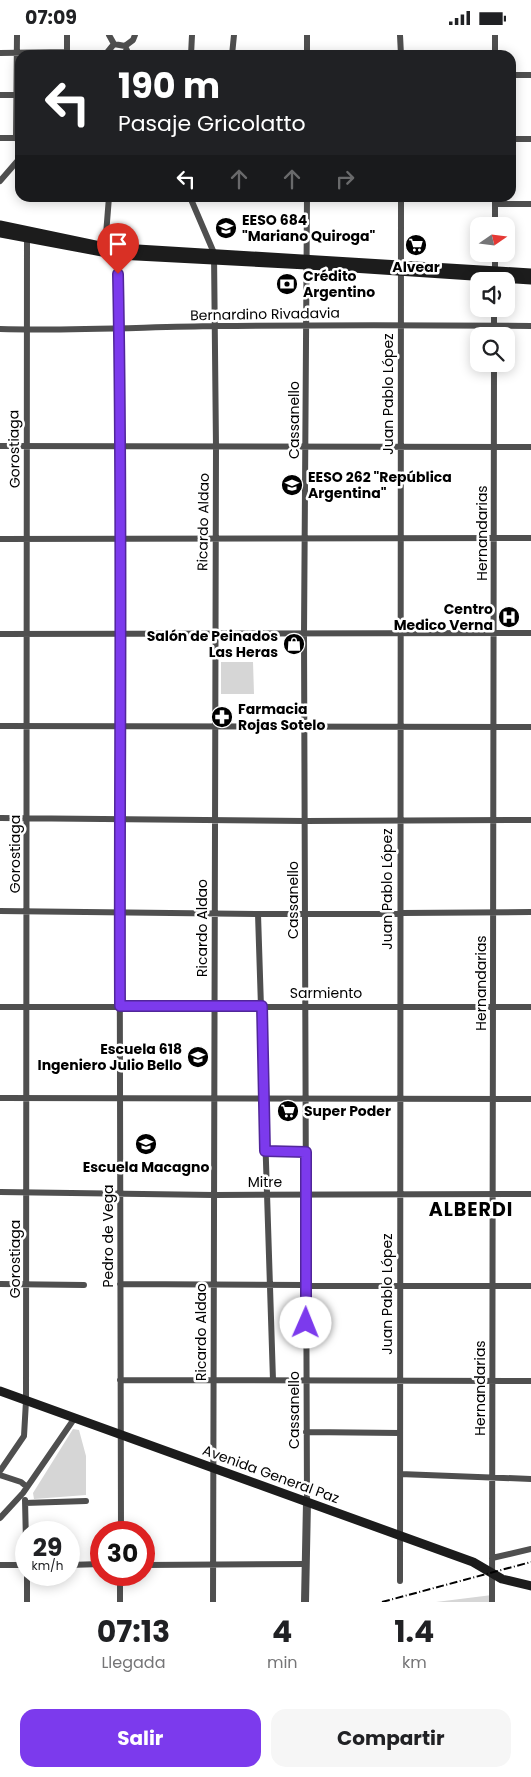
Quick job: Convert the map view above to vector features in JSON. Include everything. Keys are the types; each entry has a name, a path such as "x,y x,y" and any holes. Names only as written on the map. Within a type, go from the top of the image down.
{"main road":[{"path":"0,225 28,234 118,255 307,261 470,274"},
{"path":"0,233 28,234 105,247 214,257"},
{"path":"515,274 531,273"},
{"path":"515,278 531,280"},
{"name":"Avenida General Paz","path":"0,1391 74,1419 121,1433 475,1563 502,1579 531,1586"}],"street":[{"path":"17,35 17,50"},
{"path":"67,35 68,50"},
{"path":"109,35 114,44"},
{"path":"114,44 125,46 133,40 135,35"},
{"path":"191,50 192,35"},
{"path":"232,50 234,35"},
{"path":"307,35 307,50"},
{"path":"400,35 400,50"},
{"path":"495,35 495,50"},
{"path":"109,50 114,44"},
{"path":"125,46 127,50"},
{"path":"0,53 15,53"},
{"path":"516,75 531,75"},
{"path":"0,95 15,95"},
{"path":"0,139 15,141"},
{"path":"516,139 531,139"},
{"path":"0,181 15,164"},
{"path":"109,202 105,247 118,255"},
{"path":"192,202 214,257"},
{"name":"Cassanello","path":"305,1602 307,1502 307,1195 304,635 307,447 307,202"},
{"name":"Juan Pablo López","path":"400,1581 401,202"},
{"path":"495,202 495,217"},
{"path":"507,202 531,204"},
{"name":"Gorostiaga","path":"0,1471 24,1436 26,1401 28,1192 28,539 26,330 28,234"},
{"name":"Pedro de Vega","path":"118,255 122,447 119,635 120,1521"},
{"name":"Ricardo Aldao","path":"213,1602 215,913 213,820 216,447 214,257"},
{"path":"494,317 494,326"},
{"name":"Bernardino Rivadavia","path":"0,329 120,330 214,326 531,326"},
{"name":"Hernandarias","path":"492,1602 494,372"},
{"path":"0,446 531,447"},
{"path":"0,539 400,540 531,538"},
{"path":"0,634 304,635 531,633"},
{"path":"0,725 531,727"},
{"path":"0,818 305,821 531,820"},
{"path":"0,911 258,914 531,913"},
{"path":"258,914 273,1380"},
{"name":"Sarmiento","path":"0,1007 531,1007"},
{"path":"0,1098 531,1099"},
{"path":"265,1151 306,1152"},
{"name":"Mitre","path":"0,1192 121,1192 214,1195 531,1194"},
{"path":"0,1284 84,1285"},
{"path":"120,1284 531,1286"},
{"path":"120,1380 531,1381"},
{"path":"0,1518 23,1493 74,1419"},
{"path":"306,1433 400,1433"},
{"path":"400,1474 531,1479"},
{"path":"0,1475 22,1482 27,1487"},
{"path":"23,1493 25,1521"},
{"path":"25,1503 86,1501"},
{"path":"492,1558 531,1549"},
{"path":"0,1565 15,1565"},
{"path":"155,1565 306,1565"},
{"path":"27,1586 27,1602"},
{"path":"120,1586 120,1602"}],"shaded area":[{"path":"221,662 253,662 254,694 221,694"},
{"path":"73,1429 79,1430 86,1456 86,1495 34,1499 33,1493"},
{"path":"492,1595 492,1602 436,1602"}],"railway":[{"path":"382,1602 531,1562"}],"place":[{"name":"EESO 684 \"Mariano Quiroga\"","path":"226,228"},
{"name":"Alvear","path":"416,245"},
{"name":"Crédito Argentino","path":"287,284"},
{"name":"EESO 262 \"República Argentina\"","path":"292,485"},
{"name":"Centro Medico Verna","path":"509,617"},
{"name":"Salón de Peinados Las Heras","path":"294,644"},
{"name":"Farmacia Rojas Sotelo","path":"222,717"},
{"name":"Escuela 618 Ingeniero Julio Bello","path":"198,1057"},
{"name":"Super Poder","path":"288,1111"},
{"name":"Escuela Macagno","path":"146,1144"}],"district":[{"name":"ALBERDI","path":"471,1209"}],"route":[{"path":"118,274 122,447 119,635 120,1006 262,1006 265,1151 306,1152 306,1323"}]}
